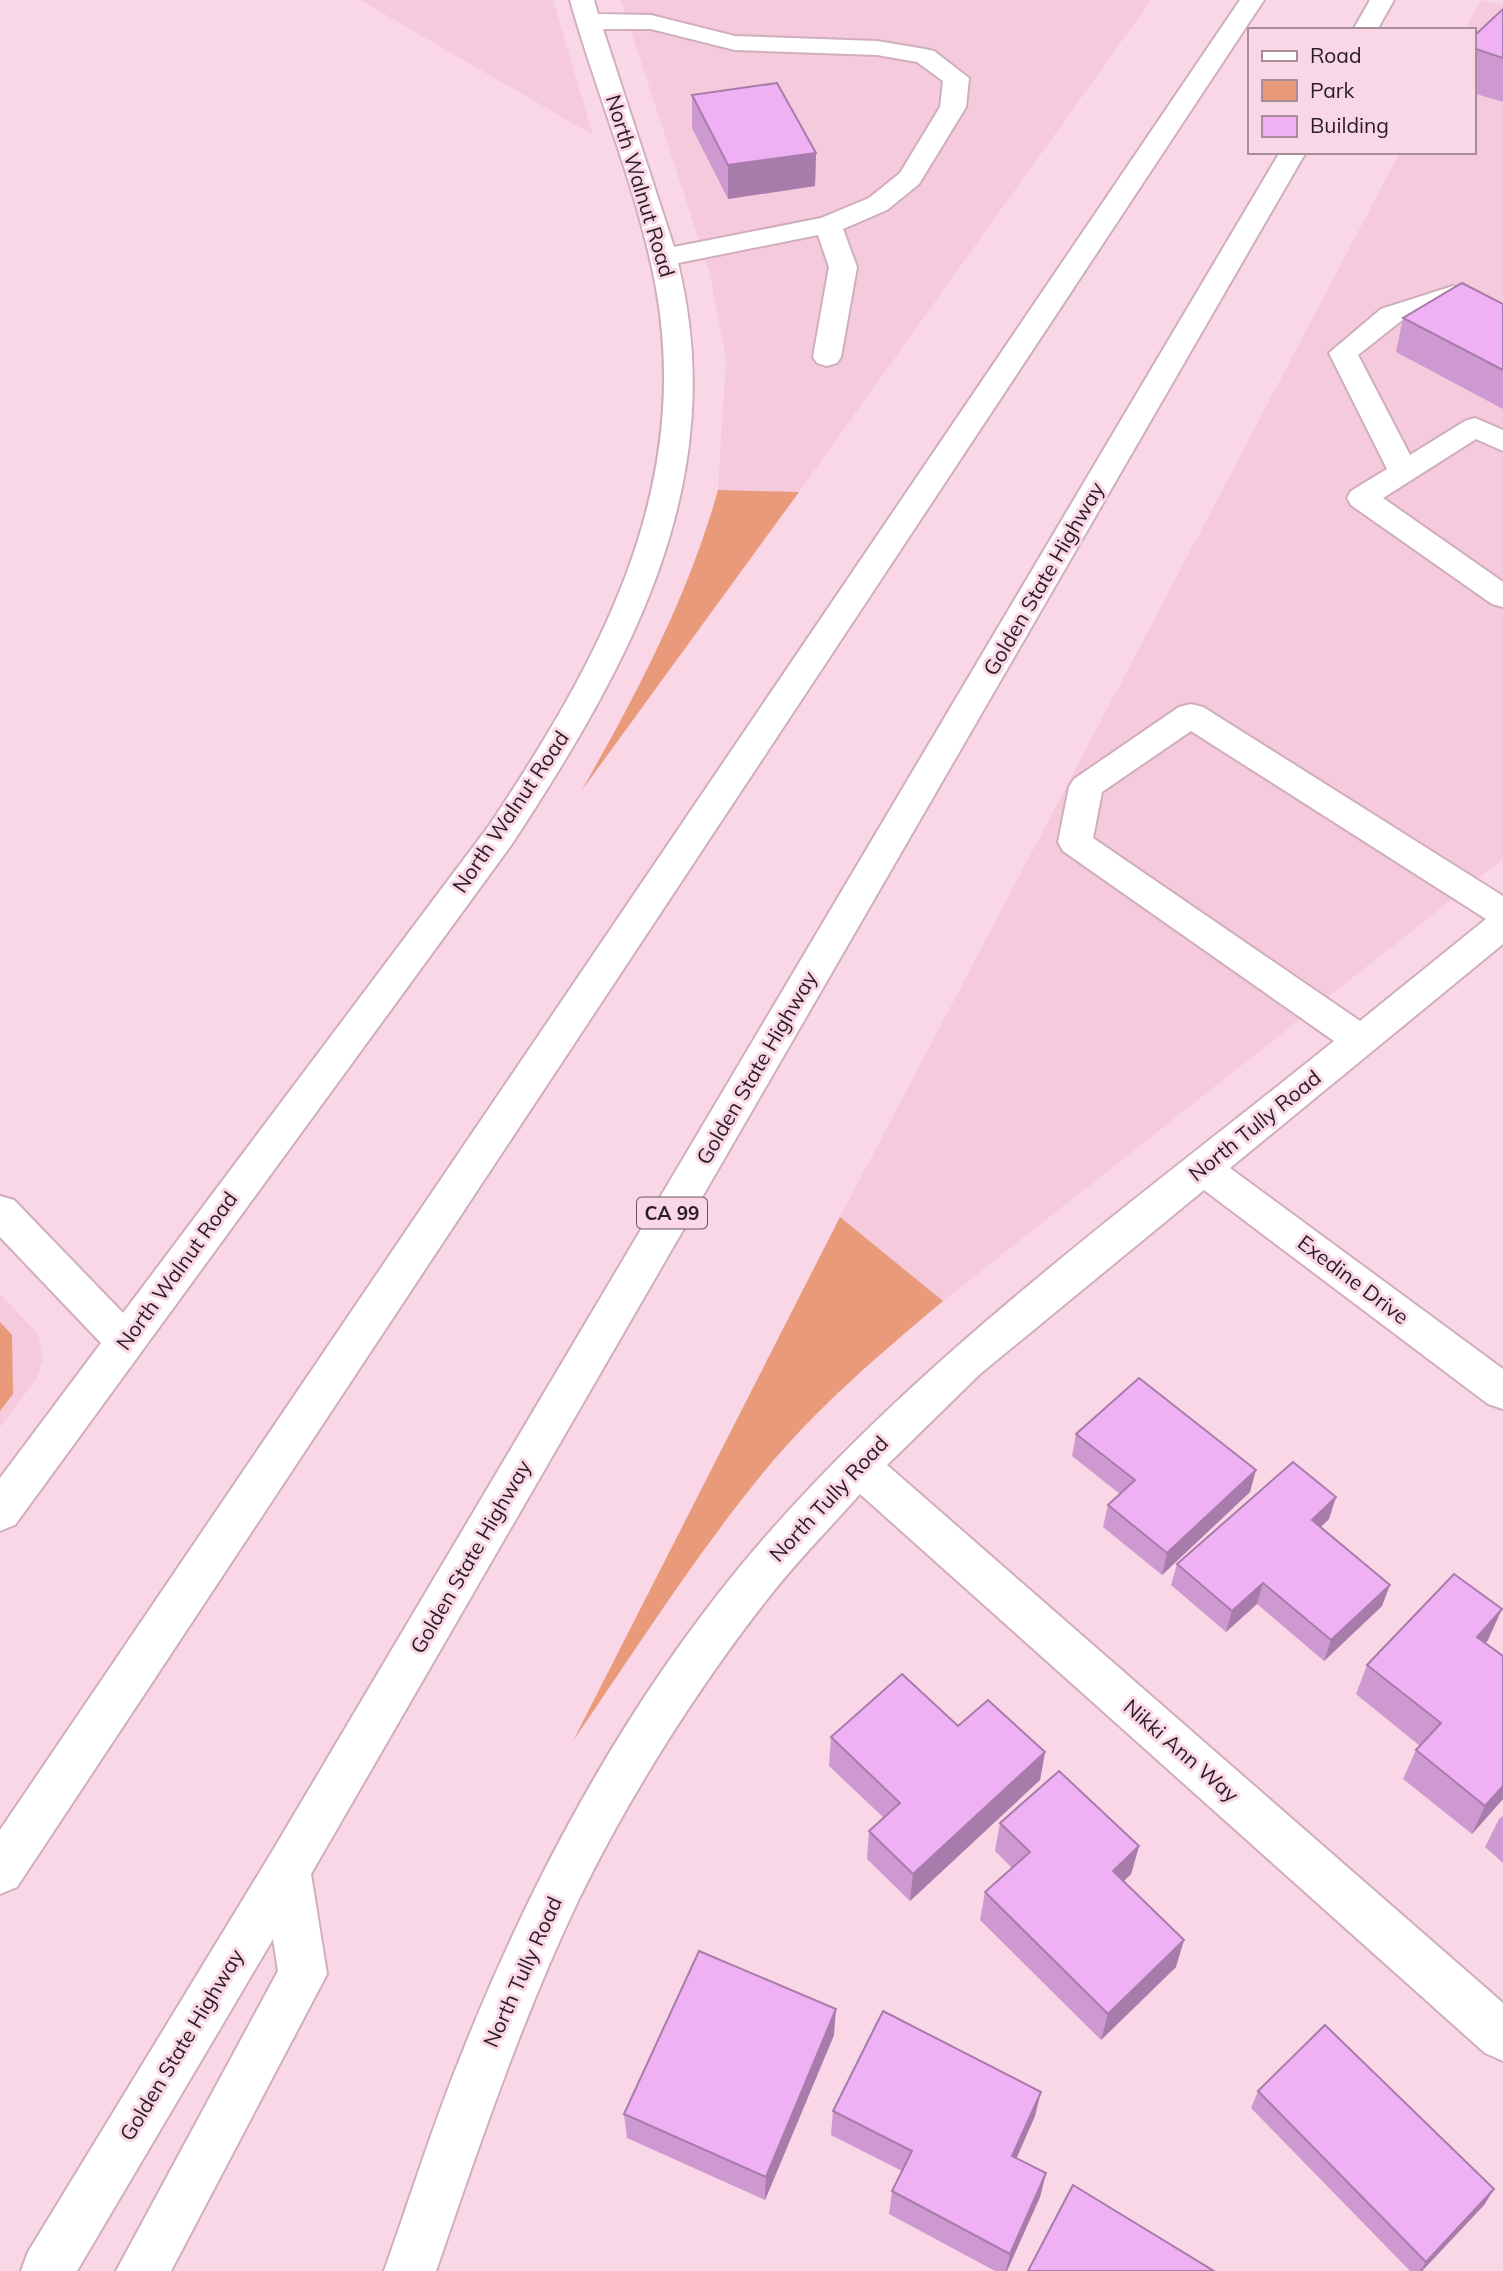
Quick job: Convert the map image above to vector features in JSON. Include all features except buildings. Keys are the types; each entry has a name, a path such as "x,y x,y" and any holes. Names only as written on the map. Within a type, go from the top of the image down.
{"main road":[{"path":"0,1871 1252,0"},
{"path":"1366,28 1382,0"},
{"path":"585,11 651,22 735,43 877,48 925,57 956,78 953,107 910,178 878,204 828,225 665,257"},
{"name":"North Walnut Road","path":"0,1512 522,804 603,670 650,554 666,499 676,445 680,342 665,257 585,11"},
{"name":"Golden State Highway","path":"47,2271 287,1871 1292,154"},
{"path":"827,357 843,267 828,225"},
{"path":"1403,471 1343,353 1391,314 1453,294 1503,319"},
{"path":"1503,442 1475,427 1362,498 1503,597"},
{"path":"1361,1041 1075,842 1086,788 1191,715 1503,913"},
{"name":"North Tully Road","path":"410,2271 485,2057 562,1884 624,1774 723,1620 790,1539 858,1466 965,1362 1503,925"},
{"name":"Exedine Drive","path":"1202,1168 1503,1392"},
{"path":"0,1211 125,1342"},
{"name":"Nikki Ann Way","path":"858,1466 1503,2036"},
{"path":"142,2271 303,1974 287,1871"}],"shaded area":[{"path":"360,0 553,0 593,135"},
{"path":"621,0 1151,0 799,492 718,490 726,359 710,274"},
{"path":"1481,0 1503,5 1503,859 943,1301 840,1217 1399,154 1475,154 1475,28 1466,28"},
{"path":"0,1294 37,1333 43,1359 36,1379 0,1427"}],"green space":[{"path":"718,490 799,492 582,790 659,644 692,568"},
{"path":"840,1217 943,1301 826,1404 783,1449 689,1571 573,1741"},
{"path":"0,1322 12,1335 13,1394 0,1411"}]}
